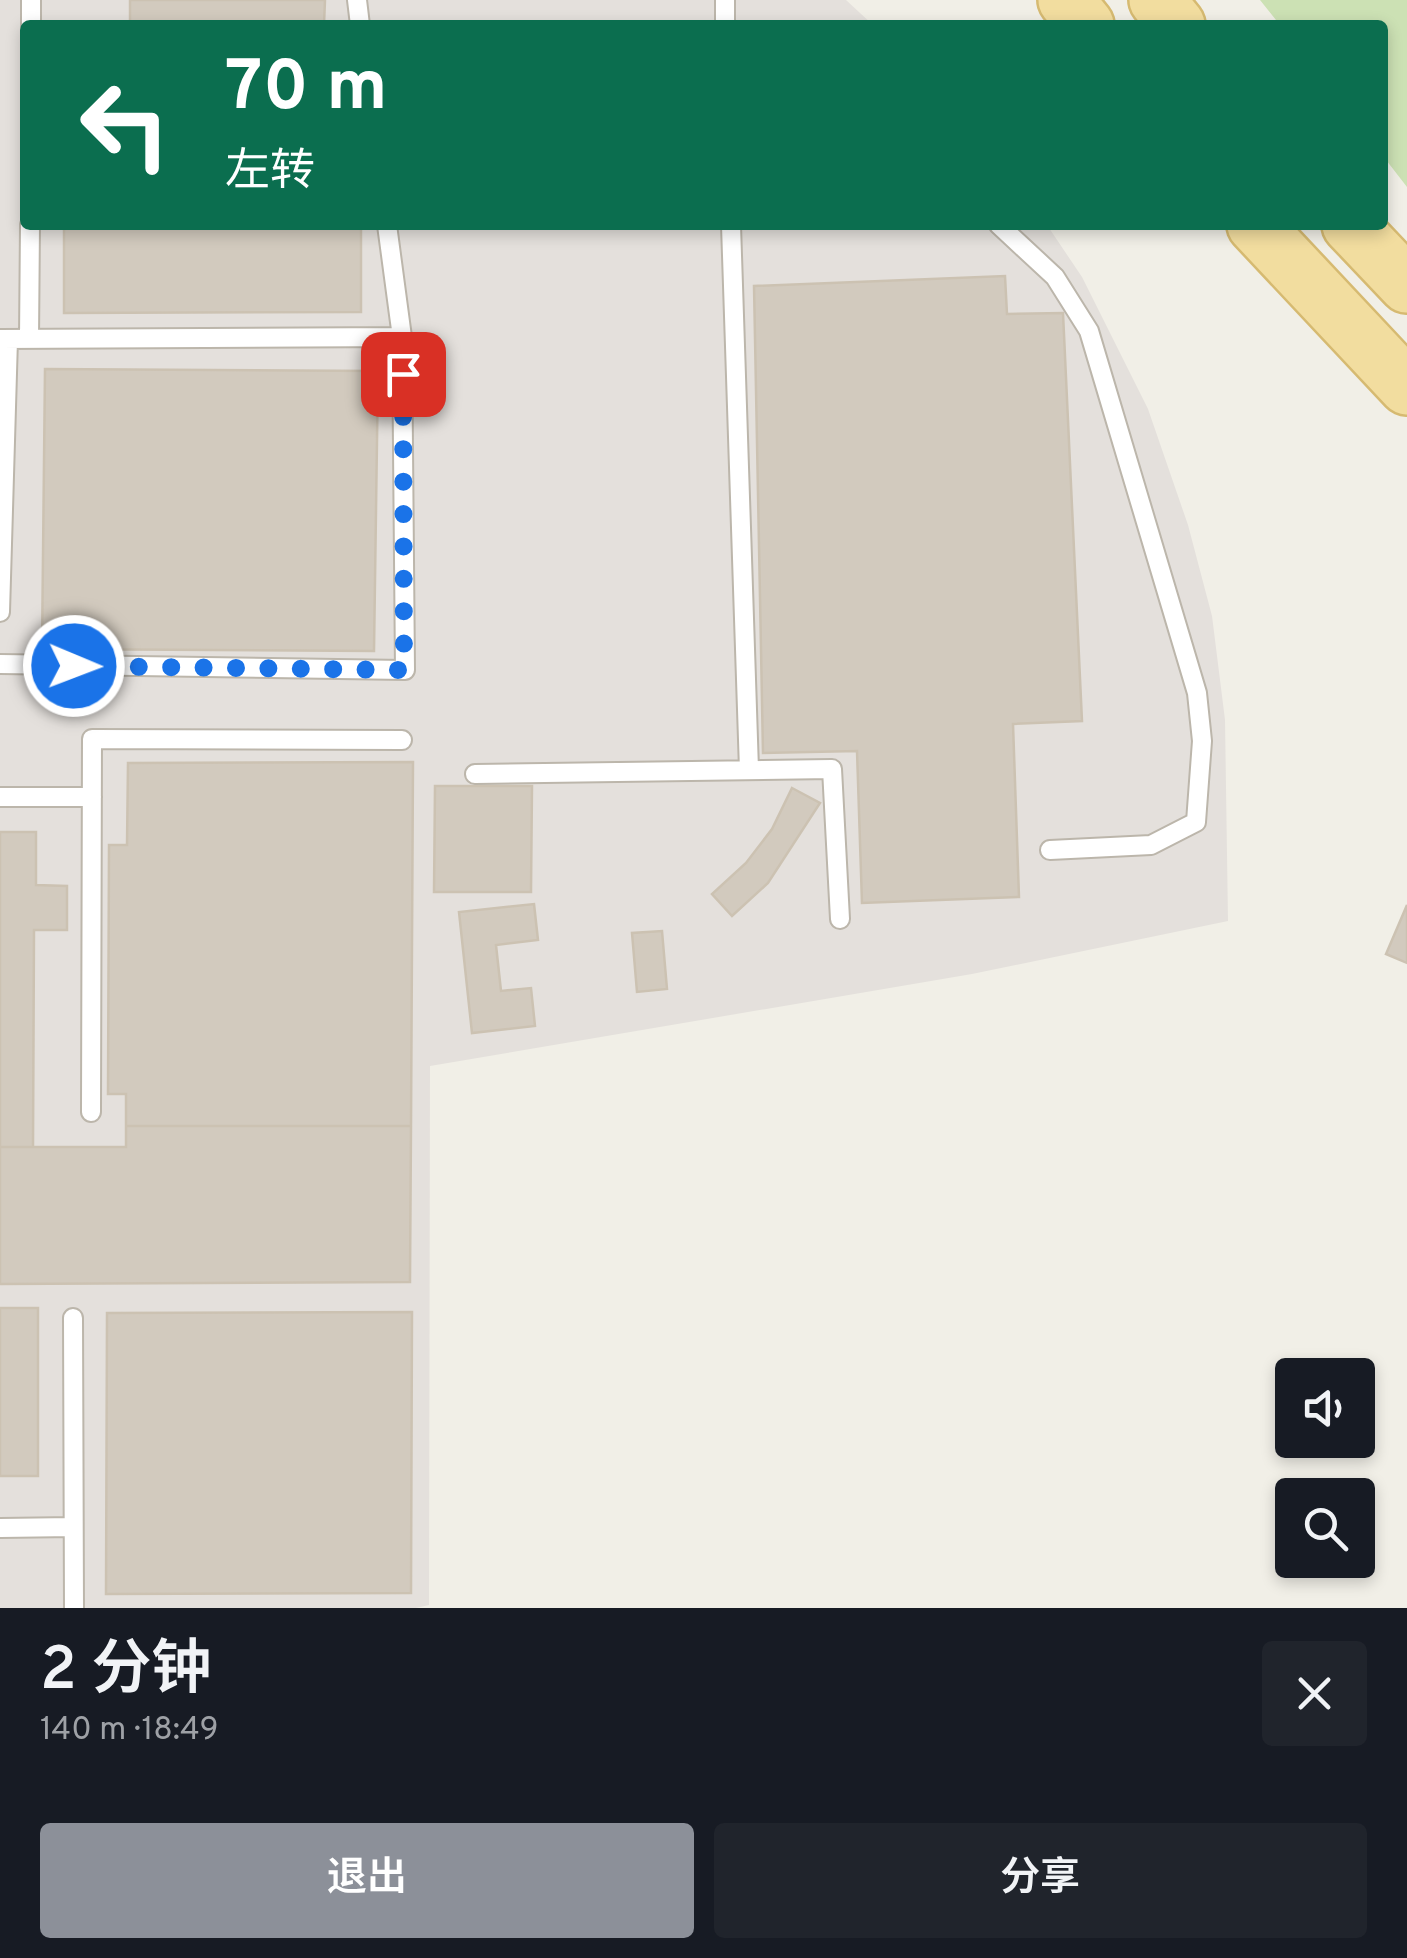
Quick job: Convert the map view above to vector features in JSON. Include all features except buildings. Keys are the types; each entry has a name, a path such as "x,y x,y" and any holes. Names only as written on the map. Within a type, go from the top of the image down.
{"main road":[{"path":"1066,0 1082,20"},
{"path":"1157,0 1174,20"},
{"path":"1259,230 1407,387"},
{"path":"1355,230 1407,285"}],"lane":[{"path":"29,338 30,230"},
{"path":"0,664 404,670 402,337 388,230"},
{"path":"731,230 749,770"},
{"path":"1004,230 1055,278 1089,331 1197,694 1202,741 1196,822 1151,845 1050,850"},
{"path":"0,612 4,339 402,337"},
{"path":"90,1112 92,739 402,740"},
{"path":"475,774 832,769 840,918"},
{"path":"0,797 92,797"},
{"path":"73,1318 74,1608"},
{"path":"0,1528 74,1527"}],"shaded area":[{"path":"0,0 846,0 868,20 20,20 20,230 1050,230 1082,277 1148,409 1188,525 1212,616 1225,720 1228,921 972,974 430,1066 429,1605 0,1608"}],"green space":[{"path":"1260,0 1407,0 1407,187 1388,162 1388,20 1276,20"}],"route":[{"path":"74,666 404,670 403,374"}]}
